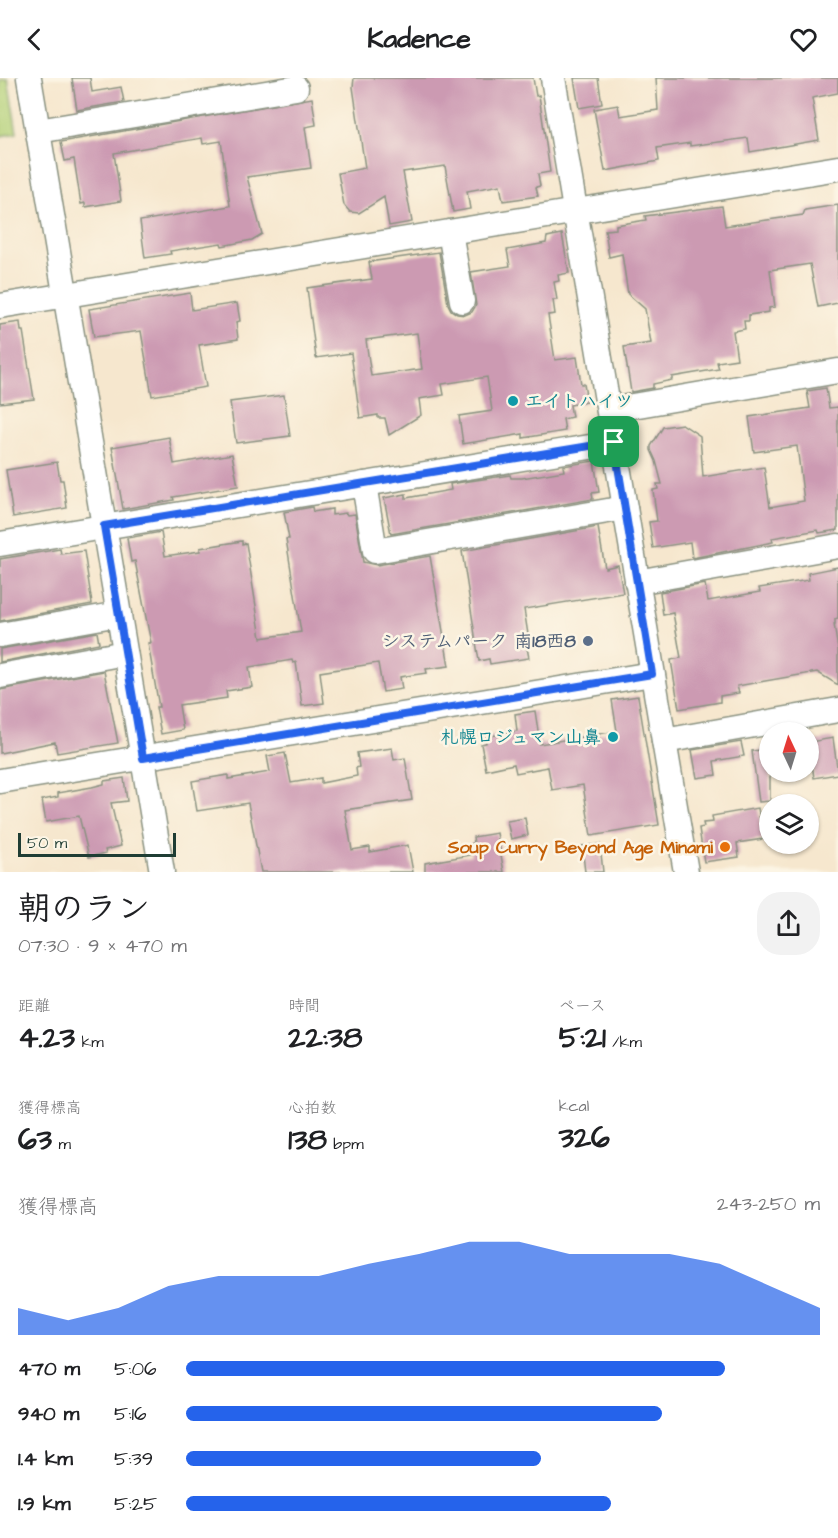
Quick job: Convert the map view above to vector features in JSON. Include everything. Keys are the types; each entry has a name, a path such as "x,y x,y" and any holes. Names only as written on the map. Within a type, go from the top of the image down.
{"street":[{"path":"29,78 162,872"},
{"path":"553,78 686,872"},
{"path":"38,130 296,87"},
{"path":"0,306 838,168"},
{"path":"450,232 462,301"},
{"path":"609,411 838,371"},
{"path":"0,544 614,442"},
{"path":"364,484 375,551 625,508"},
{"path":"637,582 838,546"},
{"path":"0,635 119,614"},
{"path":"0,676 125,653"},
{"path":"0,781 652,674"},
{"path":"664,741 838,710"}],"green space":[{"path":"8,79 17,133 0,136 0,80"}],"building":[{"path":"72,78 90,78 92,92 121,87 124,102 77,110"},
{"path":"354,78 533,78 536,96 539,95 550,172 538,174 540,186 536,187 538,196 503,201 500,185 467,191 470,209 453,212 445,166 403,172 412,222 389,226 384,197 359,213 350,212 344,205 338,173 365,168 353,87"},
{"path":"574,78 598,78 602,104 579,108"},
{"path":"656,78 838,78 838,93 812,98 819,140 750,152 748,138 690,146 690,143 657,148 659,161 605,171 594,109 618,105 620,116 658,110"},
{"path":"312,98 316,125 305,127 311,168 247,177 262,234 252,240 222,246 221,243 170,251 171,254 145,258 140,221 230,206 221,141 203,144 202,138 114,153 121,201 85,207 85,203 81,204 74,159 65,161 61,142"},
{"path":"838,205 838,303 818,307 810,264 770,270 775,307 769,308 769,312 749,315 749,321 744,321 745,329 733,331 737,359 717,362 719,369 672,377 672,380 653,384 653,388 631,392 624,347 651,343 645,309 628,294 622,254 609,257 605,230 616,229 616,225 646,220 645,216 722,206 725,226 803,215 805,210"},
{"path":"562,234 569,273 558,275 559,281 554,282 557,300 553,300 555,314 548,315 555,360 577,357 581,384 584,384 587,402 570,405 572,417 563,419 565,431 523,438 523,434 463,444 459,416 492,411 487,377 442,384 444,395 419,399 421,415 389,435 385,418 378,418 378,415 360,418 351,353 316,358 307,288 372,279 369,262 439,252 448,304 457,314 465,315 472,312 476,305 471,272 510,266 507,250 546,243 547,237","holes":["417,333 422,369 371,376 366,340"]},
{"path":"190,293 192,310 237,303 240,321 236,322 238,339 199,345 206,387 152,396 141,331 94,337 89,309"},
{"path":"20,322 34,399 0,403 0,325"},
{"path":"826,388 829,408 838,407 838,530 819,533 818,530 772,538 773,542 692,558 690,542 653,548 649,522 657,521 653,490 658,489 657,484 662,484 651,446 663,427 682,424 700,436 703,477 764,467 770,507 804,501 797,446 754,452 749,417 810,408 807,391"},
{"path":"284,395 290,436 236,443 230,402"},
{"path":"169,437 174,464 232,454 238,486 173,497 174,500 123,509 112,447"},
{"path":"594,461 599,492 592,493 593,499 391,534 384,498 406,494 406,498 451,490 450,484 510,475 511,478 522,478 564,471 563,466"},
{"path":"57,462 60,480 63,480 67,508 13,517 6,470"},
{"path":"312,507 313,512 332,509 332,515 355,514 363,562 377,565 430,556 449,666 426,669 427,673 400,677 402,689 383,692 378,663 320,672 324,703 302,706 296,662 293,663 292,660 249,667 252,687 226,691 227,698 179,705 183,730 161,734 156,707 159,707 148,643 151,643 135,561 131,562 127,538 161,532 165,556 242,541 242,544 246,543 261,638 301,632 286,539 289,539 284,512"},
{"path":"598,527 605,568 618,565 623,593 524,609 530,647 527,648 529,658 490,664 489,659 479,661 462,551"},
{"path":"60,549 61,554 84,551 92,604 0,621 0,559"},
{"path":"838,567 838,618 835,619 834,624 838,650 838,685 817,672 737,686 739,693 720,696 720,702 679,709 671,660 681,658 673,613 663,615 660,592 705,584 708,601 760,592 759,588 809,580 808,573"},
{"path":"97,632 99,643 0,662 0,649"},
{"path":"104,671 118,743 57,753 55,742 0,753 0,690"},
{"path":"638,696 659,825 591,836 583,785 552,790 548,767 516,773 514,764 486,770 481,744 486,743 485,737 517,731 515,714 535,711 540,744 617,731 612,700"},
{"path":"833,738 838,774 819,777 819,740"},
{"path":"741,742 744,756 714,761 716,775 697,778 692,750"},
{"path":"392,748 394,760 405,758 412,800 345,810 352,850 370,847 370,852 408,845 413,872 261,872 248,803 197,811 192,781 228,775 228,779 270,772 267,756 285,753 291,783 321,778 321,783 357,776 356,768 359,767 357,753"},
{"path":"759,750 759,782 770,782 770,794 759,794 759,802 752,751"},
{"path":"124,778 127,801 111,803 121,846 89,857 79,816 46,822 42,800 58,797 58,793"},
{"path":"758,808 759,840 737,843 739,857 704,862 699,828 704,827 703,823 713,822 712,816"},
{"path":"525,818 528,835 511,839 507,821"},
{"path":"497,833 504,872 425,872 425,863 471,855 469,844 474,843 473,837"},
{"path":"600,844 603,872 585,872 582,846"}],"place":[{"name":"エイトハイツ","path":"513,401"},
{"name":"システムパーク 南18西8","path":"588,641"},
{"name":"札幌ロジュマン山鼻","path":"613,737"},
{"name":"Soup Curry Beyond Age Minami","path":"725,847"}],"route":[{"path":"614,442 652,674 143,758 104,526 614,442"}]}
